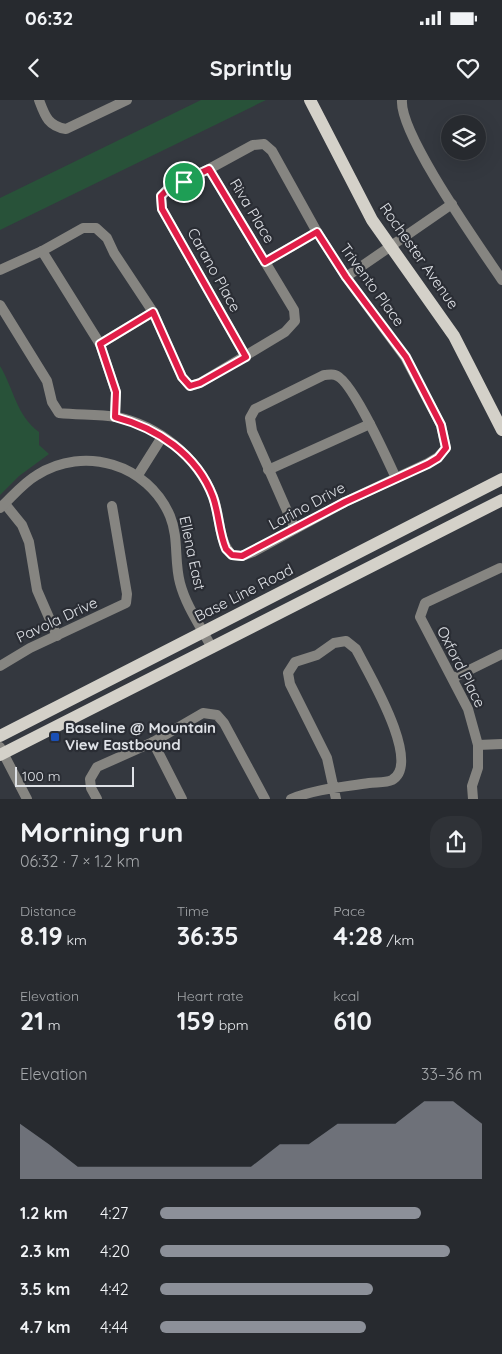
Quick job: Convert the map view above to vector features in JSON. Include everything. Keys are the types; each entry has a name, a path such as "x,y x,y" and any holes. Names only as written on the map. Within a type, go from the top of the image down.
{"main road":[{"name":"Rochester Avenue","path":"310,100 357,192 390,246 454,336 502,430"},
{"name":"Base Line Road","path":"0,736 502,478"},
{"path":"1,752 212,648 502,500"}],"street":[{"path":"39,100 46,119 56,127 66,129 111,103 127,100"},
{"path":"402,100 408,124 428,165 502,280"},
{"name":"Trivento Place","path":"209,169 253,144 264,144 272,151 317,232 346,277 406,357 441,425 446,448"},
{"name":"Carano Place","path":"209,169 170,187 161,196 162,209 246,357"},
{"name":"Riva Place","path":"209,169 294,310 295,321 285,332 246,357"},
{"path":"346,277 452,204"},
{"path":"0,270 42,251 83,228 96,228 107,238 153,312 182,377 190,386 200,383 246,357"},
{"path":"265,262 317,232"},
{"path":"42,251 100,344 116,392 115,417"},
{"path":"0,304 47,381 52,402 59,413 115,417 140,424 162,437 138,475"},
{"path":"100,344 153,312"},
{"path":"295,529 252,431 250,418 255,409 324,375 336,375 343,380 370,424 396,478"},
{"path":"268,470 370,424"},
{"name":"Larino Drive","path":"162,437 194,462 212,494 220,519 223,542 232,555 242,556 438,458 446,448"},
{"name":"Ellena East","path":"2,506 36,475 61,464 87,459 111,463 138,475 158,494 170,514 175,529 177,568 180,584 212,648"},
{"path":"2,506 22,525 29,542 37,590 57,636"},
{"name":"Pavola Drive","path":"0,666 30,648 126,603 127,594 112,506"},
{"name":"Oxford Place","path":"472,798 472,786 478,768 478,745 468,709 434,640 422,624 421,610 426,603 500,568"},
{"path":"291,799 302,794 334,794 391,781 398,774 402,764 394,724 356,648 346,641 334,642 317,655 295,662 288,673 290,684 327,758 334,794"},
{"path":"453,678 502,654"},
{"path":"97,799 91,788 90,778 97,767 153,742 204,713 217,716 233,737 265,799"},
{"path":"153,742 182,799"},
{"path":"478,745 502,744"},
{"path":"1,752 27,799"}],"green space":[{"path":"201,100 266,100 0,230 0,198"},
{"path":"0,366 20,410 39,432 39,445 49,454 19,476 0,495"}],"place":[{"name":"Baseline @ Mountain View Eastbound","path":"55,737"}],"route":[{"path":"209,169 265,262 317,232 346,277 406,357 441,425 445,438 446,448 438,458 428,464 345,502 253,552 242,556 232,555 226,549 223,542 220,519 212,494 194,462 162,437 140,424 115,417 116,392 111,372 100,344 153,312 182,377 190,386 200,383 246,357 162,209 161,196 170,187 184,182 209,169"}]}
